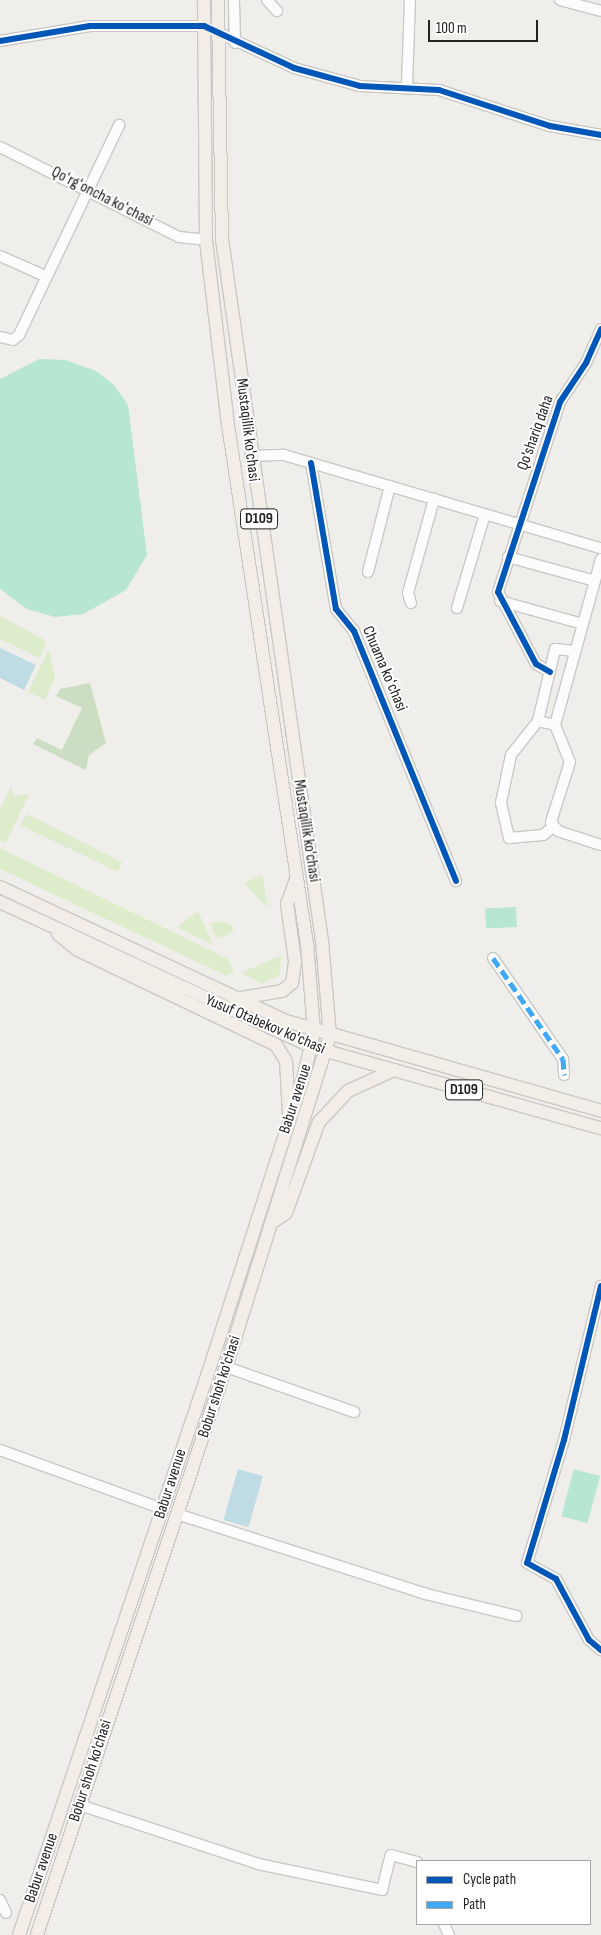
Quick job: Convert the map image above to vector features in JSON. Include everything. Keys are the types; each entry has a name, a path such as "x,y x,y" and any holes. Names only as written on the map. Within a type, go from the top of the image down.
{"main road":[{"name":"Mustaqillik ko'chasi","path":"204,0 206,240 216,322 315,1000 314,1032"},
{"name":"Mustaqillik ko'chasi","path":"218,0 222,239 234,320 250,456 322,941 330,1036"},
{"path":"206,240 222,239"},
{"path":"216,322 234,320"},
{"path":"235,999 282,991 292,983 295,961 287,904 297,877"},
{"name":"Yusuf Otabekov ko'chasi","path":"0,887 235,999 314,1032 601,1111"},
{"name":"Yusuf Otabekov ko'chasi","path":"0,902 312,1048 601,1128"},
{"path":"54,928 60,938 78,950 276,1044 286,1061 289,1121"},
{"name":"Babur avenue","path":"19,1935 163,1509 289,1121 312,1048 314,1032"},
{"name":"Bobur shoh ko'chasi","path":"37,1935 274,1221 327,1052 330,1036"},
{"path":"274,1221 286,1213 319,1122 348,1091 394,1070"},
{"path":"121,1631 136,1636"},
{"path":"94,1710 110,1716"}],"street":[{"path":"234,0 235,43"},
{"path":"267,0 277,11"},
{"path":"407,85 410,0"},
{"path":"560,0 601,11"},
{"path":"0,41 90,26 204,26 235,43 294,68 360,86 407,85 601,135"},
{"path":"0,336 13,340 19,335 45,276 119,125"},
{"name":"Qoʻrgʻoncha koʻchasi","path":"0,147 180,237 206,240"},
{"path":"0,256 45,276"},
{"name":"Qo'shariq daha","path":"500,601 498,592 518,523 560,402 586,363 601,329"},
{"path":"250,456 270,452 601,548"},
{"name":"Chuama koʻchasi","path":"311,463 336,609 354,631 456,881"},
{"path":"368,572 390,486"},
{"path":"411,603 408,593 434,499"},
{"path":"457,608 485,514"},
{"path":"508,557 595,581"},
{"path":"575,651 555,649 538,721 511,755 501,803 509,838 543,835 553,827 570,762 554,726 601,559"},
{"path":"500,601 583,624"},
{"path":"500,601 536,664 550,672"},
{"path":"538,721 554,726"},
{"path":"553,827 601,845"},
{"path":"493,958 563,1059 564,1075"},
{"path":"601,1286 564,1440 527,1563 556,1579 589,1640 601,1650"},
{"path":"226,1367 354,1412"},
{"path":"0,1450 163,1509"},
{"path":"177,1514 418,1591 516,1616"},
{"path":"80,1805 258,1864 382,1890 391,1855 416,1862"},
{"path":"0,1900 6,1913"}],"green space":[{"path":"39,359 66,360 96,371 114,385 128,405 147,555 126,590 83,614 55,617 27,609 0,589 0,379"},
{"path":"0,616 43,639 46,643 40,658 0,639"},
{"path":"49,649 55,676 45,700 28,692"},
{"path":"90,683 106,743 89,755 86,770 33,744 37,738 62,750 82,708 56,696 60,689"},
{"path":"11,787 14,796 29,794 6,843 0,840 0,809"},
{"path":"27,814 122,862 118,872 20,825"},
{"path":"0,848 228,959 234,971 227,976 0,869"},
{"path":"262,875 268,908 244,883"},
{"path":"516,907 517,927 486,929 485,909"},
{"path":"198,911 213,945 177,927"},
{"path":"217,921 230,924 234,930 221,938 216,936 210,924"},
{"path":"281,955 280,975 262,984 241,973"},
{"path":"574,1469 600,1476 587,1523 561,1516"}],"water":[{"path":"0,648 36,665 24,690 0,678"},
{"path":"238,1469 263,1476 248,1527 223,1520"}],"marked path":[{"path":"493,958 563,1059 564,1075"}],"cycle path":[{"path":"0,41 90,26 204,26 294,68 360,86 439,90 550,126 601,135"},
{"path":"550,672 536,664 498,592 560,402 586,363 601,329"},
{"path":"311,463 336,609 354,631 456,881"},
{"path":"601,1286 564,1440 527,1563 556,1579 589,1640 601,1650"}]}
